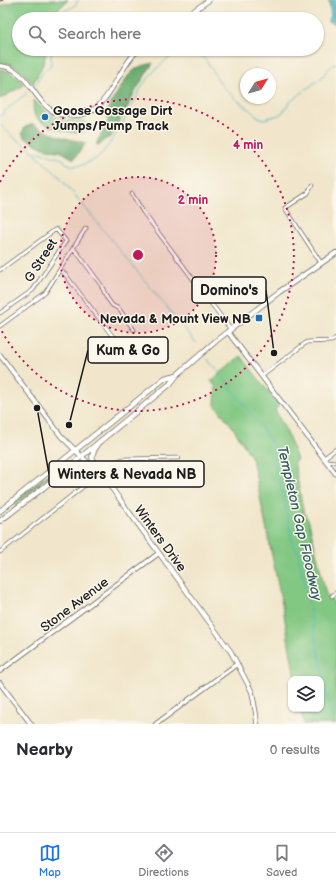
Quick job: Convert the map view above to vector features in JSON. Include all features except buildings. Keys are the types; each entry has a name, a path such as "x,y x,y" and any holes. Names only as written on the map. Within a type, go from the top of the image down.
{"main road":[{"path":"2,519 43,488 170,384 177,375 229,331 279,292 336,253"},
{"path":"0,512 165,378 177,375"},
{"path":"99,474 93,462 92,456 95,448 104,438"}],"street":[{"path":"192,12 209,0"},
{"path":"0,66 11,68 21,75 39,99 53,111 61,114 78,116 88,113 104,101 132,56"},
{"path":"312,185 308,193 285,208 321,262"},
{"path":"132,194 229,331 336,474"},
{"path":"0,326 44,294 86,228"},
{"name":"G Street","path":"0,270 56,229 66,241 34,290 0,313"},
{"path":"73,248 101,285 107,298 119,310 134,330"},
{"path":"60,270 65,274 127,355"},
{"path":"262,376 307,342 332,341 336,338"},
{"name":"Winters Drive","path":"0,355 61,436 99,474 112,490 231,652 252,692 257,724"},
{"path":"325,459 336,449"},
{"path":"0,552 119,460 179,458"},
{"path":"325,459 336,462"},
{"path":"0,512 2,519"},
{"name":"Stone Avenue","path":"0,672 159,553"},
{"path":"332,596 336,592"},
{"path":"156,724 237,664"},
{"path":"0,683 31,724"}],"green space":[{"path":"17,0 68,0 55,12 12,12 12,56 45,56 33,84 15,66 0,62 0,7"},
{"path":"153,63 110,137 104,140 99,146 96,144 108,121 107,111 128,76 139,67"},
{"path":"0,69 8,71 14,75 24,85 0,99"},
{"name":"Goose Gossage Dirt Jumps/Pump Track","path":"34,100 44,110 54,116 69,120 85,121 88,127 84,131 73,132 58,129 44,123 35,116 33,108"},
{"path":"33,124 58,136 86,143 74,159 62,152 43,148 24,137 22,133 25,127"},
{"path":"241,356 279,405 275,410 288,435 297,460 294,461 303,510 309,522 326,594 334,602 336,612 336,724 304,724 302,712 324,712 324,676 294,676 284,614 252,458 232,426 215,405 216,387 211,381"},
{"path":"64,462 16,505 14,504 15,501"}],"water":[{"path":"329,0 336,0 336,24 328,21 331,17"}],"waterway":[{"path":"62,12 75,6 78,0"},
{"path":"36,86 42,73 51,65 51,56"},
{"path":"0,124 12,136 33,151 63,159 66,163 73,166 82,165 97,158 102,153 129,112 142,86 153,72 172,56"},
{"path":"201,56 208,63 222,86 254,114 264,119 279,115 283,112 290,102 323,76 328,69 336,63"},
{"path":"0,116 27,93"},
{"name":"Templeton Gap Floodway","path":"36,152 37,156 60,177 196,343"},
{"name":"Templeton Gap Floodway","path":"208,359 213,365"},
{"name":"Templeton Gap Floodway","path":"215,367 262,428 273,446 274,460 284,498 293,546 298,551 333,724"}],"place":[{"name":"Goose Gossage Dirt Jumps/Pump Track","path":"45,117"},
{"name":"Nevada & Mount View NB","path":"259,318"},
{"name":"Domino's","path":"274,353"},
{"name":"Winters & Nevada NB","path":"37,408"},
{"name":"Kum & Go","path":"69,425"}]}
